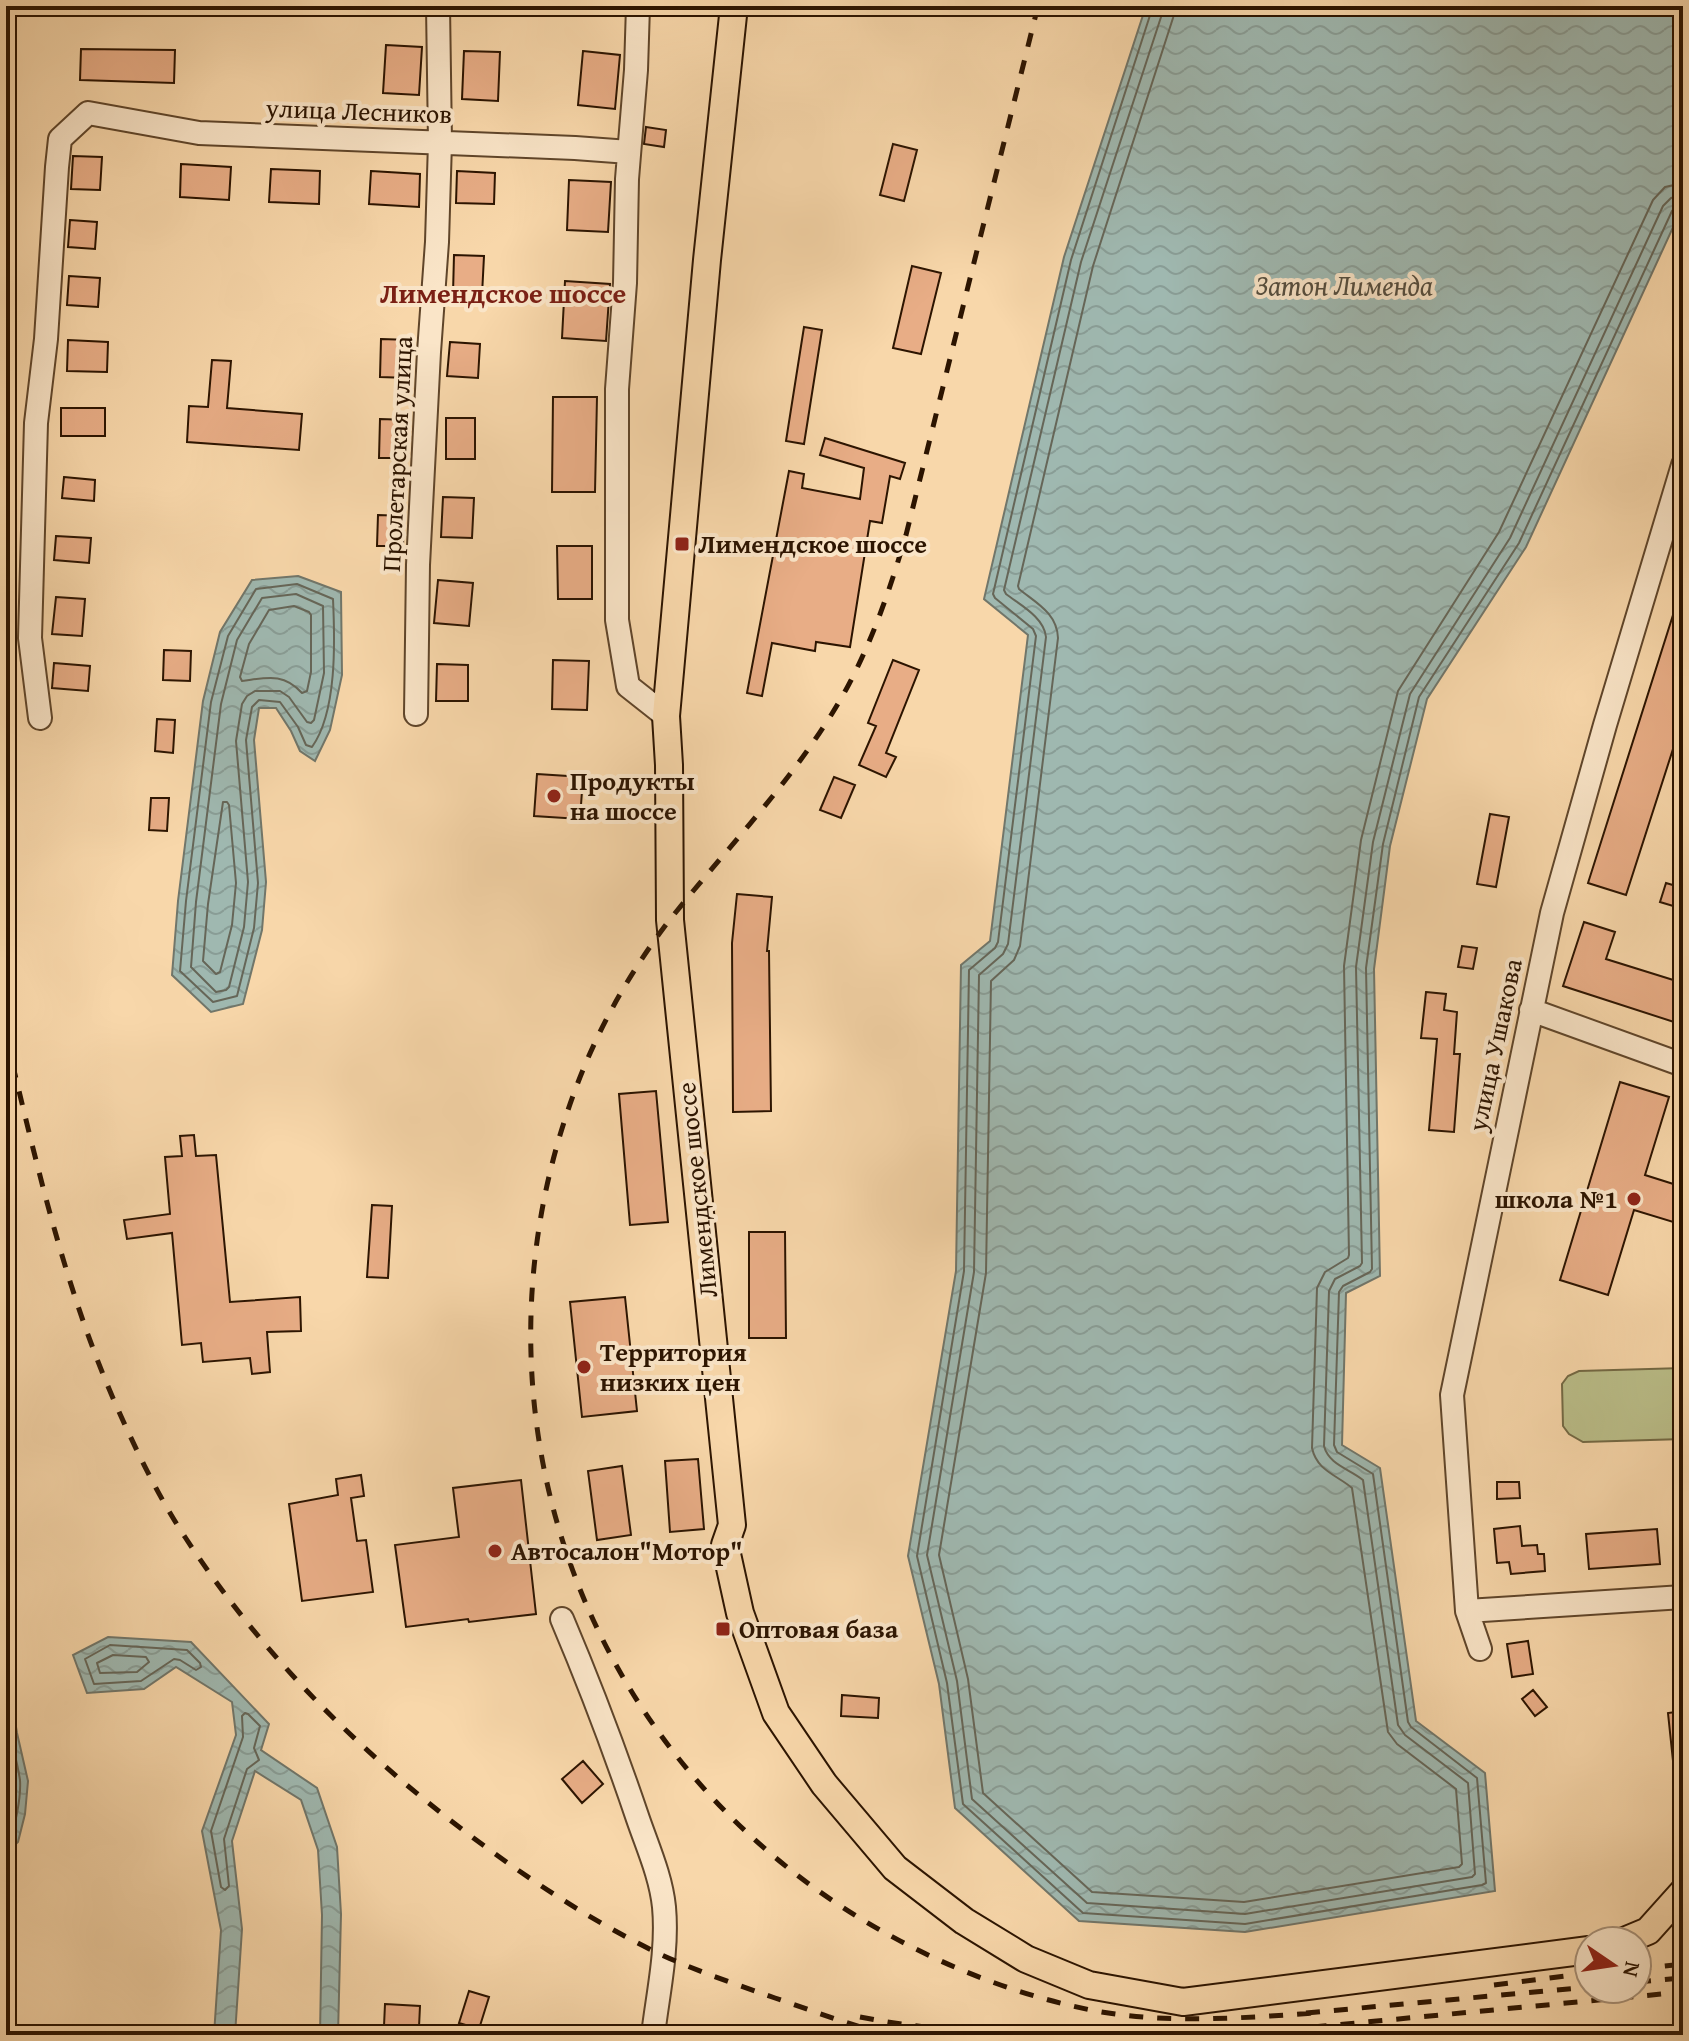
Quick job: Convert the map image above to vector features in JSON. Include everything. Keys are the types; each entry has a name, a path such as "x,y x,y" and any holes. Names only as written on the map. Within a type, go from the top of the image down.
{"main road":[{"name":"Лимендское шоссе","path":"734,6 707,260 666,716 670,920 732,1525 725,1545 740,1613 776,1713 824,1784 895,1868 964,1921 1026,1959 1089,1985 1183,2002 1573,1952"},
{"path":"1648,1925 1683,1892"}],"street":[{"name":"Пролетарская улица","path":"416,714 418,565 437,242 440,142 438,6"},
{"path":"638,6 617,389 617,620 628,686 666,716"},
{"name":"улица Лесников","path":"40,718 30,638 36,423 46,339 60,139 88,113 199,133 629,152"},
{"name":"улица Ушакова","path":"1480,1649 1467,1611 1452,1395 1559,884 1676,512 1683,465"},
{"path":"1531,1010 1683,1065"},
{"path":"1467,1611 1683,1597"},
{"path":"562,1619 610,1737 661,1892 664,1956 653,2035"}],"green space":[{"path":"1683,1368 1683,1439 1583,1442 1569,1434 1563,1426 1562,1384 1568,1376 1579,1371"}],"water":[{"name":"Затон Лименда","path":"1146,6 1683,6 1681,210 1526,547 1427,699 1390,846 1374,969 1380,1276 1346,1293 1342,1445 1380,1468 1416,1721 1485,1773 1495,1891 1245,1932 1079,1921 955,1808 939,1684 908,1556 956,1271 961,965 990,941 1028,635 984,599 1064,257"},
{"path":"298,576 341,592 342,675 330,730 315,761 300,751 276,708 259,708 254,740 266,882 262,930 243,1004 211,1012 172,975 203,701 220,632 252,580"},
{"path":"108,1637 191,1642 269,1724 261,1750 317,1788 337,1847 341,1914 338,2035 320,2035 322,1915 318,1850 301,1800 255,1771 232,1841 242,1929 235,2035 214,2035 221,1930 202,1831 236,1735 232,1702 176,1667 144,1689 87,1693 73,1655"},
{"path":"6,1668 28,1781 18,1842 6,1853"}],"building":[{"path":"386,45 422,47 419,95 383,93"},
{"path":"81,49 175,50 174,83 80,80"},
{"path":"464,51 500,52 498,101 462,99"},
{"path":"583,51 620,55 615,109 578,105"},
{"path":"646,127 666,130 664,147 644,144"},
{"path":"893,144 917,150 904,201 880,195"},
{"path":"73,156 102,157 100,190 71,189"},
{"path":"181,164 231,167 229,200 180,197"},
{"path":"271,169 320,171 319,204 269,202"},
{"path":"371,171 420,174 419,207 369,204"},
{"path":"457,171 495,173 494,204 456,203"},
{"path":"569,180 611,182 608,232 567,230"},
{"path":"70,220 97,222 95,249 68,247"},
{"path":"454,255 484,256 482,295 453,294"},
{"path":"912,266 941,273 921,354 893,348"},
{"path":"69,276 100,278 98,307 67,305"},
{"path":"565,281 610,284 606,341 562,338"},
{"path":"804,327 822,330 804,444 786,441"},
{"path":"381,339 410,340 409,378 380,377"},
{"path":"68,340 108,342 107,372 67,371"},
{"path":"450,342 480,344 478,378 447,376"},
{"path":"212,360 231,361 227,408 302,414 299,450 187,442 189,406 208,407"},
{"path":"553,397 597,397 595,492 552,492"},
{"path":"61,408 105,408 105,436 61,436"},
{"path":"446,418 475,418 475,459 446,459"},
{"path":"380,419 409,420 408,458 379,458"},
{"path":"825,438 905,463 900,479 890,476 882,523 870,521 850,647 816,642 815,651 772,643 762,696 747,693 789,471 804,474 802,488 860,499 864,468 820,455"},
{"path":"64,477 95,480 94,501 62,498"},
{"path":"443,497 474,498 472,538 441,537"},
{"path":"378,515 404,516 403,546 377,546"},
{"path":"56,536 91,538 89,563 54,560"},
{"path":"557,546 592,546 592,599 558,599"},
{"path":"438,580 473,583 469,626 434,623"},
{"path":"1680,593 1683,593 1683,718 1626,895 1588,883"},
{"path":"56,597 85,599 82,636 52,634"},
{"path":"164,650 191,651 190,681 163,680"},
{"path":"553,660 589,661 587,710 552,709"},
{"path":"893,660 919,670 886,753 896,757 886,777 859,765 876,726 868,723"},
{"path":"54,663 90,666 88,691 52,688"},
{"path":"437,664 468,665 468,701 436,701"},
{"path":"157,719 175,720 173,753 155,751"},
{"path":"537,774 583,777 580,819 534,816"},
{"path":"834,777 855,785 841,818 820,810"},
{"path":"151,798 169,798 167,831 149,830"},
{"path":"1490,814 1509,817 1496,887 1477,884"},
{"path":"1666,883 1683,888 1683,909 1660,902"},
{"path":"737,894 772,897 767,951 771,1111 733,1112 732,943"},
{"path":"1584,922 1615,932 1606,959 1683,983 1683,995 1674,1022 1563,986"},
{"path":"1462,946 1477,948 1473,969 1458,967"},
{"path":"1426,992 1446,994 1444,1010 1457,1012 1454,1054 1460,1054 1454,1132 1429,1130 1437,1039 1421,1038"},
{"name":"школа №1","path":"1620,1082 1669,1097 1645,1175 1683,1187 1683,1225 1634,1210 1608,1295 1560,1280"},
{"path":"656,1091 668,1222 630,1225 619,1094"},
{"path":"194,1135 196,1156 216,1155 230,1302 300,1297 301,1331 267,1332 270,1372 252,1374 250,1358 203,1362 201,1343 182,1345 172,1233 127,1239 124,1220 170,1214 165,1157 182,1156 180,1136"},
{"path":"372,1205 392,1206 388,1278 367,1277"},
{"path":"749,1232 785,1232 786,1338 749,1338"},
{"path":"625,1297 637,1411 582,1417 570,1302"},
{"path":"698,1459 704,1529 670,1532 665,1461"},
{"path":"622,1466 631,1535 597,1540 588,1471"},
{"path":"361,1475 364,1496 351,1498 357,1541 366,1540 373,1592 302,1601 289,1504 338,1495 336,1479"},
{"name":"Автосалон\"Мотор\"","path":"521,1480 536,1614 406,1627 395,1545 459,1537 453,1488"},
{"path":"1497,1482 1519,1482 1520,1498 1497,1499"},
{"path":"1520,1526 1522,1546 1537,1545 1538,1554 1544,1554 1545,1571 1511,1574 1509,1562 1497,1563 1494,1529"},
{"path":"1657,1529 1660,1564 1589,1569 1586,1534"},
{"path":"1528,1641 1533,1674 1512,1677 1507,1644"},
{"path":"1533,1690 1547,1707 1535,1716 1522,1699"},
{"path":"842,1695 879,1698 878,1718 841,1716"},
{"path":"1683,1711 1683,1760 1673,1761 1668,1713"},
{"path":"583,1761 603,1784 582,1803 562,1779"},
{"path":"469,1991 489,1997 479,2029 459,2023"},
{"path":"385,2004 420,2006 419,2027 384,2026"}],"railway":[{"path":"1038,6 906,535 872,634 838,704 806,752 668,922 641,960 605,1021 577,1085 542,1208 531,1332 541,1454 573,1570 624,1680 695,1779 785,1865 915,1949 990,1981 1043,1998 1096,2011 1150,2018 1205,2019 1315,2013"},
{"path":"6,1037 66,1269 116,1405 148,1472 185,1537 245,1620 278,1659 384,1766 463,1830 585,1914 690,1967 833,2018 891,2035"},
{"path":"1653,1967 1683,1964"},
{"path":"1494,1985 1573,1975"},
{"path":"1653,1981 1683,1978"},
{"path":"1306,2013 1573,1988"},
{"path":"1229,2035 1683,1992"},
{"path":"860,2017 898,2024 1016,2033 1171,2028"}],"place":[{"name":"Лимендское шоссе","path":"682,544"},
{"name":"Продукты на шоссе","path":"554,796"},
{"name":"школа №1","path":"1634,1199"},
{"name":"Территория низких цен","path":"584,1367"},
{"name":"Автосалон\"Мотор\"","path":"495,1551"},
{"name":"Оптовая база","path":"723,1629"}],"district":[{"name":"Лимендское шоссе","path":"503,293"}]}
